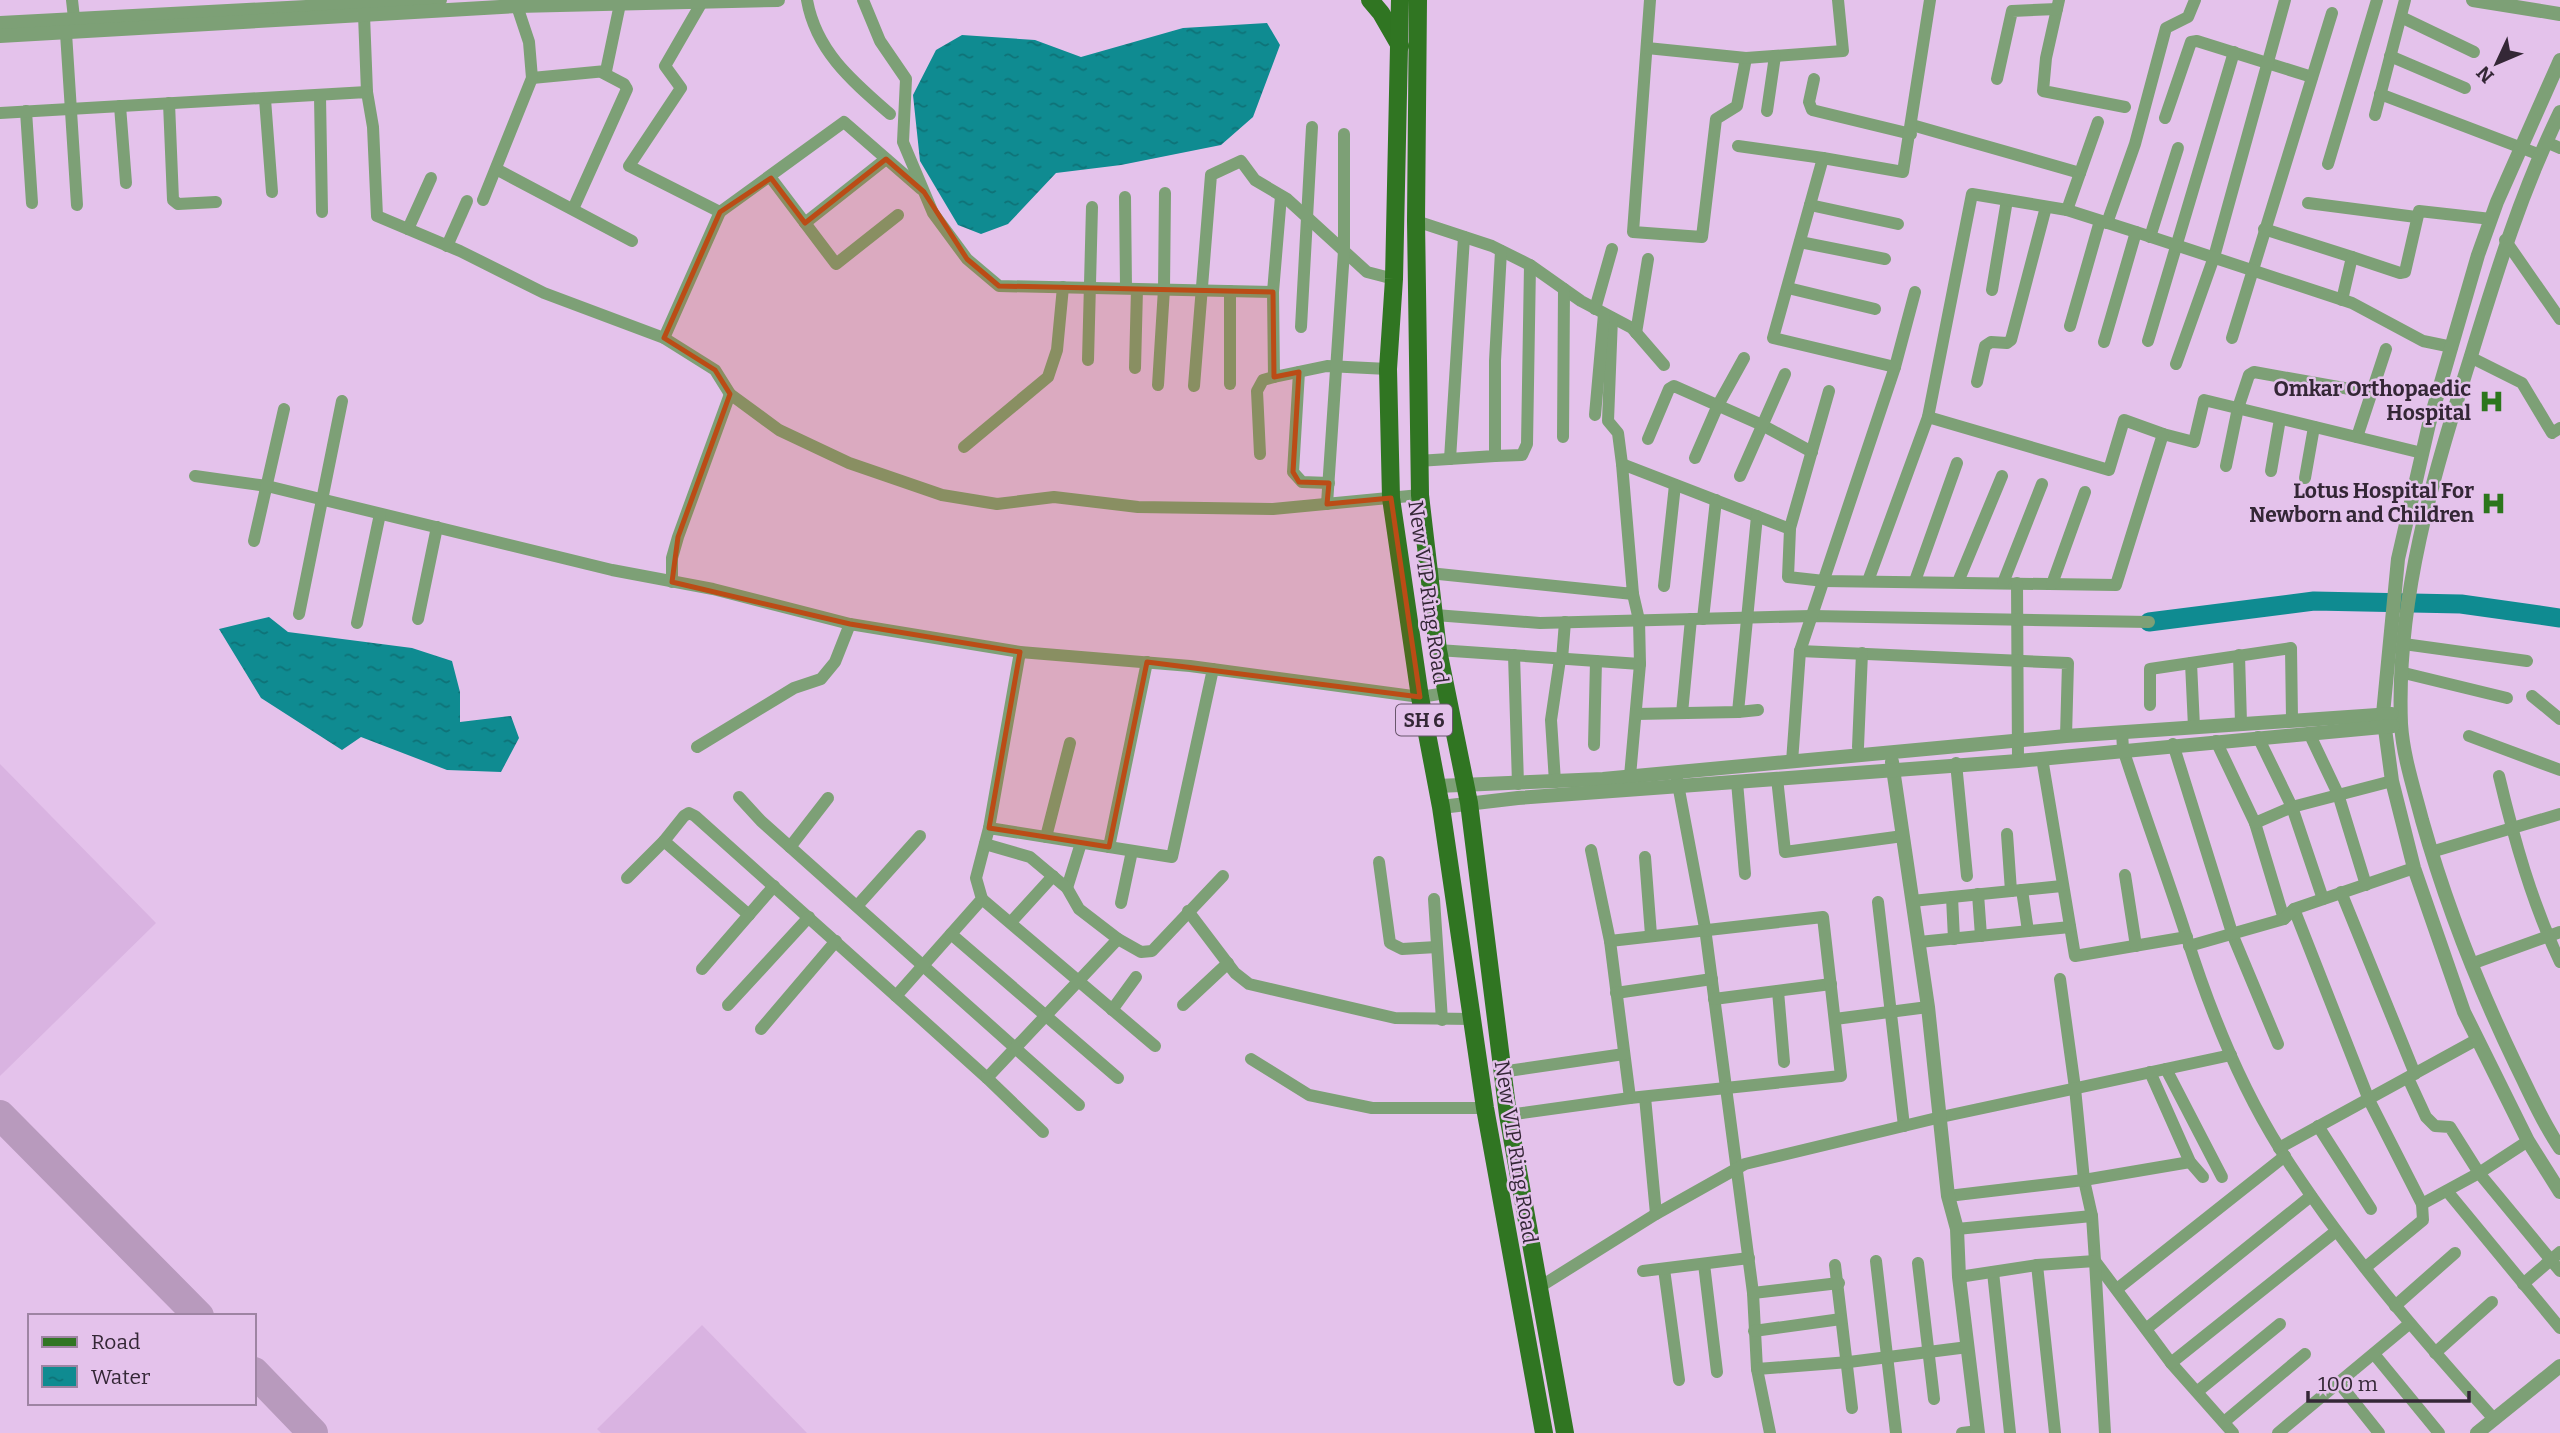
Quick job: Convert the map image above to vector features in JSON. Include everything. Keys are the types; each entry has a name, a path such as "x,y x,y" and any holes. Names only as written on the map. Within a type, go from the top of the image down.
{"main road":[{"path":"1370,0 1381,13 1399,46"},
{"name":"New VIP Ring Road","path":"1400,0 1394,279 1388,369 1391,498 1420,697 1441,807 1485,1108 1545,1433"},
{"name":"New VIP Ring Road","path":"1418,0 1416,221 1420,495 1438,650 1467,795 1501,1072 1564,1433"}],"street":[{"path":"72,0 71,108 77,205"},
{"path":"0,36 269,5 297,4 358,9 440,0"},
{"path":"206,13 522,3 620,4 778,0"},
{"path":"807,0 811,22 833,60 851,81 890,114"},
{"path":"863,0 880,41 906,79 903,142 933,213 967,260 999,286 1273,292"},
{"path":"1650,0 1633,232 1702,237 1716,119 1737,106 1746,58"},
{"path":"1647,48 1746,58 1843,51 1838,0"},
{"path":"1738,146 1903,172 1912,130 1930,0"},
{"path":"2070,326 2104,222 2135,144 2166,28 2188,17 2195,0"},
{"path":"2176,364 2214,257 2286,0"},
{"path":"2328,164 2377,0"},
{"path":"2375,114 2405,0"},
{"path":"2473,0 2560,13"},
{"path":"702,2 665,66 681,88 629,166 720,212"},
{"path":"484,200 532,78 529,42 522,21 522,3"},
{"path":"603,73 608,68 620,4"},
{"path":"1997,79 2012,11 2058,4 2046,58 2043,92 2125,107"},
{"path":"358,9 373,127 377,216 544,293 664,338 715,370 730,394 779,430 849,463 942,495 997,504 1054,497 1152,508 1273,509 1420,495"},
{"path":"2232,338 2332,13"},
{"path":"2401,17 2474,52"},
{"path":"0,23 72,28"},
{"path":"2165,118 2191,42 2234,52 2312,77"},
{"path":"2148,341 2234,52"},
{"path":"1767,111 1775,56"},
{"path":"2390,56 2465,88"},
{"path":"2560,60 2491,219 2423,453 2398,559 2396,583 2403,673 2401,720 2408,771 2431,852 2493,1017 2546,1126 2560,1148"},
{"path":"532,78 603,73 624,84 627,89 573,209"},
{"path":"1814,79 1808,102 1812,110 1912,130 2080,173"},
{"path":"0,113 367,92"},
{"path":"2380,94 2521,147 2560,148"},
{"path":"320,96 322,212"},
{"path":"265,99 272,192"},
{"path":"169,103 173,200 178,204 216,202"},
{"path":"120,106 126,183"},
{"path":"26,111 32,203"},
{"path":"2560,112 2505,240 2443,444 2399,634 2384,720 2392,781 2414,868 2463,1012 2528,1141 2560,1192"},
{"path":"664,338 720,212 771,178 845,122 924,192"},
{"path":"2067,210 2098,122"},
{"path":"1301,327 1312,127"},
{"path":"1327,504 1344,251 1344,134"},
{"path":"2150,237 2178,148"},
{"path":"805,223 886,159"},
{"path":"1823,159 1773,338 1895,367"},
{"path":"1194,386 1199,289 1211,175 1241,161 1255,180 1306,216 1367,272 1394,279"},
{"path":"496,169 632,241"},
{"path":"408,229 431,178"},
{"path":"771,178 836,264 898,215"},
{"path":"1158,385 1164,289 1165,193"},
{"path":"1868,581 1928,417 1972,194 2067,210 2175,244 2342,300 2423,341 2452,347"},
{"path":"1274,377 1273,292 1281,196"},
{"path":"1125,197 1135,368"},
{"path":"1992,290 2007,200"},
{"path":"447,246 467,201"},
{"path":"2308,203 2416,216"},
{"path":"1810,205 1898,224"},
{"path":"1088,360 1092,207"},
{"path":"1977,382 1985,346 1991,342 2007,343 2011,340 2046,207"},
{"path":"2264,229 2400,273 2405,272 2416,216 2423,209 2491,219"},
{"path":"1416,221 1502,251 1530,265 1564,289 1636,332 1664,365"},
{"path":"2104,342 2136,232"},
{"path":"1450,459 1464,237"},
{"path":"2505,240 2560,319"},
{"path":"1800,243 1885,259"},
{"path":"1595,415 1612,248"},
{"path":"1495,456 1495,361 1502,251"},
{"path":"2342,300 2352,257"},
{"path":"1636,332 1648,259"},
{"path":"1418,461 1522,455 1527,444 1530,265"},
{"path":"964,447 1048,377 1057,350 1063,287"},
{"path":"1788,288 1875,309"},
{"path":"1563,437 1564,289"},
{"path":"1230,291 1230,384"},
{"path":"1792,762 1800,651 1895,367 1915,292"},
{"path":"1604,314 1608,421 1618,433 1633,594 1639,620 1640,664 1630,776"},
{"path":"2357,437 2386,349"},
{"path":"2470,357 2522,383 2552,433 2560,428"},
{"path":"1695,458 1718,405 1744,358"},
{"path":"1260,454 1257,391 1263,380 1338,367 1388,369"},
{"path":"1299,372 1293,472 1302,482 1329,483"},
{"path":"2225,466 2238,408 2249,375 2254,372 2372,393"},
{"path":"1740,476 1785,374"},
{"path":"1648,439 1669,389 1674,386 1762,425 1812,452"},
{"path":"1829,391 1790,528 1788,578 1824,581 2116,586 2163,434"},
{"path":"672,582 672,558 678,537 730,394"},
{"path":"1928,417 2109,470 2124,421 2194,442 2204,400 2423,453"},
{"path":"299,614 342,401"},
{"path":"254,541 284,409"},
{"path":"2271,471 2280,419"},
{"path":"2305,478 2314,427"},
{"path":"1915,581 1957,463"},
{"path":"1622,464 1790,528"},
{"path":"195,476 267,486 672,582 713,589 849,624 1020,652 1213,669 1420,697 1446,693"},
{"path":"1958,582 2002,476"},
{"path":"2018,761 2015,660 2018,620 2010,583 2042,484"},
{"path":"1664,586 1675,485"},
{"path":"2052,584 2085,492"},
{"path":"1682,713 1716,500"},
{"path":"357,623 380,514"},
{"path":"1738,712 1757,516"},
{"path":"418,619 437,527"},
{"path":"1429,573 1633,594"},
{"path":"1435,615 1565,622 1812,616 2149,622"},
{"path":"1555,782 1551,720 1565,622"},
{"path":"697,747 794,688 821,679 835,662 849,624"},
{"path":"2399,634 2527,662"},
{"path":"2150,705 2150,669 2291,648 2292,719"},
{"path":"1438,650 1640,664"},
{"path":"1800,651 2068,663 2066,736"},
{"path":"1020,652 989,828 976,878 982,899 1154,1046"},
{"path":"1858,747 1863,653"},
{"path":"1514,655 1518,784"},
{"path":"2239,655 2241,723"},
{"path":"1594,745 1596,661"},
{"path":"1109,847 1147,662"},
{"path":"2191,663 2194,727"},
{"path":"989,828 1172,858 1213,669"},
{"path":"2403,673 2507,698"},
{"path":"2532,696 2560,719"},
{"path":"1636,714 1758,710"},
{"path":"1437,786 1467,795 1677,779 1792,762 2066,736 2292,719 2401,720"},
{"path":"1441,807 1467,795 1518,784 1630,776 1737,782 1956,763 2018,761 2309,733 2384,720"},
{"path":"2122,732 2123,749 2188,942 2231,1055 2282,1152 2335,1232 2366,1267 2409,1324 2494,1419"},
{"path":"2309,733 2338,794 2366,884"},
{"path":"2469,736 2560,770"},
{"path":"2258,737 2292,807 2323,899"},
{"path":"2216,741 2255,823 2284,919"},
{"path":"1046,837 1070,743"},
{"path":"2173,744 2233,936 2278,1044"},
{"path":"1891,753 1928,1007 1948,1196 1957,1229 1959,1277 1978,1432 1962,1433"},
{"path":"2042,758 2075,956 2136,946 2233,936 2284,919 2294,909 2414,868"},
{"path":"1956,763 1967,876"},
{"path":"2499,776 2511,828 2554,934 2560,962"},
{"path":"1777,778 1785,852 1903,836"},
{"path":"1677,779 1705,928 1749,1258 1757,1369 1770,1433"},
{"path":"2255,823 2292,807 2392,781"},
{"path":"1737,782 1745,874"},
{"path":"739,797 789,847 1079,1105"},
{"path":"789,847 828,798"},
{"path":"627,878 689,813 836,941 1043,1132"},
{"path":"2431,852 2560,814"},
{"path":"2007,834 2028,932"},
{"path":"857,906 920,836"},
{"path":"664,841 749,915"},
{"path":"1068,888 1081,843"},
{"path":"985,844 1030,857 1068,888 1079,909 1118,939 1147,954 1223,876"},
{"path":"1591,850 1610,941 1630,1098"},
{"path":"1121,903 1132,851"},
{"path":"1645,857 1651,935"},
{"path":"1379,862 1390,943 1402,949 1437,947"},
{"path":"2125,875 2136,946"},
{"path":"1011,922 1053,876"},
{"path":"702,969 774,886"},
{"path":"1912,901 2062,886"},
{"path":"2341,892 2426,1117 2435,1126 2449,1127 2479,1173 2556,1256 2560,1271"},
{"path":"1978,894 1981,936"},
{"path":"1952,897 1954,939"},
{"path":"895,996 982,899"},
{"path":"1434,900 1442,1020"},
{"path":"1878,902 1903,1126"},
{"path":"2294,909 2368,1100 2422,1205 2423,1220 2366,1267"},
{"path":"1188,911 1241,980 1249,984 1382,1016 1472,1019"},
{"path":"729,1005 809,917"},
{"path":"1508,1115 1630,1098 1841,1076 1823,917 1705,928 1610,941"},
{"path":"1919,942 2070,927"},
{"path":"951,934 1118,1078"},
{"path":"2471,964 2554,934"},
{"path":"986,1078 1118,939"},
{"path":"761,1030 836,941"},
{"path":"1183,1005 1228,963"},
{"path":"1112,1010 1136,977"},
{"path":"1616,993 1712,979"},
{"path":"2060,979 2084,1180 2092,1216 2105,1433"},
{"path":"1714,999 1831,984"},
{"path":"1778,991 1784,1062"},
{"path":"1835,1018 1928,1007"},
{"path":"2117,1289 2282,1152 2318,1126 2476,1040"},
{"path":"1501,1072 1624,1054"},
{"path":"1538,1288 1656,1214 1737,1169 1941,1117 2231,1055"},
{"path":"1251,1059 1309,1095 1372,1108 1485,1108"},
{"path":"2166,1069 2222,1177"},
{"path":"2150,1072 2190,1162 2203,1177"},
{"path":"1645,1097 1656,1214"},
{"path":"2318,1126 2371,1209"},
{"path":"2422,1205 2528,1141"},
{"path":"1948,1196 2084,1180 2190,1162"},
{"path":"2447,1191 2560,1328"},
{"path":"2146,1329 2311,1196"},
{"path":"1957,1229 2092,1216"},
{"path":"2171,1363 2335,1232"},
{"path":"2395,1306 2455,1253"},
{"path":"2523,1284 2556,1256"},
{"path":"1643,1271 1749,1258"},
{"path":"1876,1261 1896,1433"},
{"path":"2095,1261 2171,1363 2233,1433"},
{"path":"1959,1277 2037,1265 2095,1261"},
{"path":"1918,1263 1934,1399"},
{"path":"1704,1264 1717,1372"},
{"path":"1835,1265 1849,1362 1852,1408"},
{"path":"2037,1265 2055,1433"},
{"path":"1664,1269 1679,1380"},
{"path":"1993,1272 2010,1433"},
{"path":"1753,1293 1839,1283"},
{"path":"2435,1353 2492,1302"},
{"path":"1754,1331 1841,1319"},
{"path":"2198,1391 2280,1324"},
{"path":"2278,1433 2409,1324"},
{"path":"1757,1369 1849,1362 1885,1355 1968,1347"},
{"path":"2224,1422 2305,1354"},
{"path":"2374,1354 2439,1433"},
{"path":"2477,1433 2560,1366"},
{"path":"2339,1383 2379,1433"}],"highlighted area":[{"path":"886,159 924,192 967,259 999,286 1273,292 1274,377 1299,372 1293,472 1299,482 1329,483 1327,504 1391,498 1420,697 1147,662 1109,847 989,828 1020,652 850,624 672,582 678,537 730,394 715,370 664,338 720,212 771,178 805,223"}],"shaded area":[{"path":"0,764 156,923 0,1076"},
{"path":"702,1325 807,1433 601,1433 597,1429"}],"water":[{"path":"1267,23 1280,45 1253,117 1221,145 1121,165 1056,173 1008,224 981,234 958,225 920,161 913,95 936,50 962,35 1035,40 1081,57 1183,28"},
{"path":"269,617 288,632 412,648 452,661 460,692 460,722 511,716 519,738 501,772 447,770 361,737 342,750 261,698 219,629"}],"waterway":[{"path":"2149,622 2314,601 2461,604 2560,618"}],"taxiway":[{"path":"0,1115 197,1314"},
{"path":"256,1374 313,1433"}],"place":[{"name":"Omkar Orthopaedic Hospital","path":"2491,401"},
{"name":"Lotus Hospital For Newborn and Children","path":"2494,503"}]}
